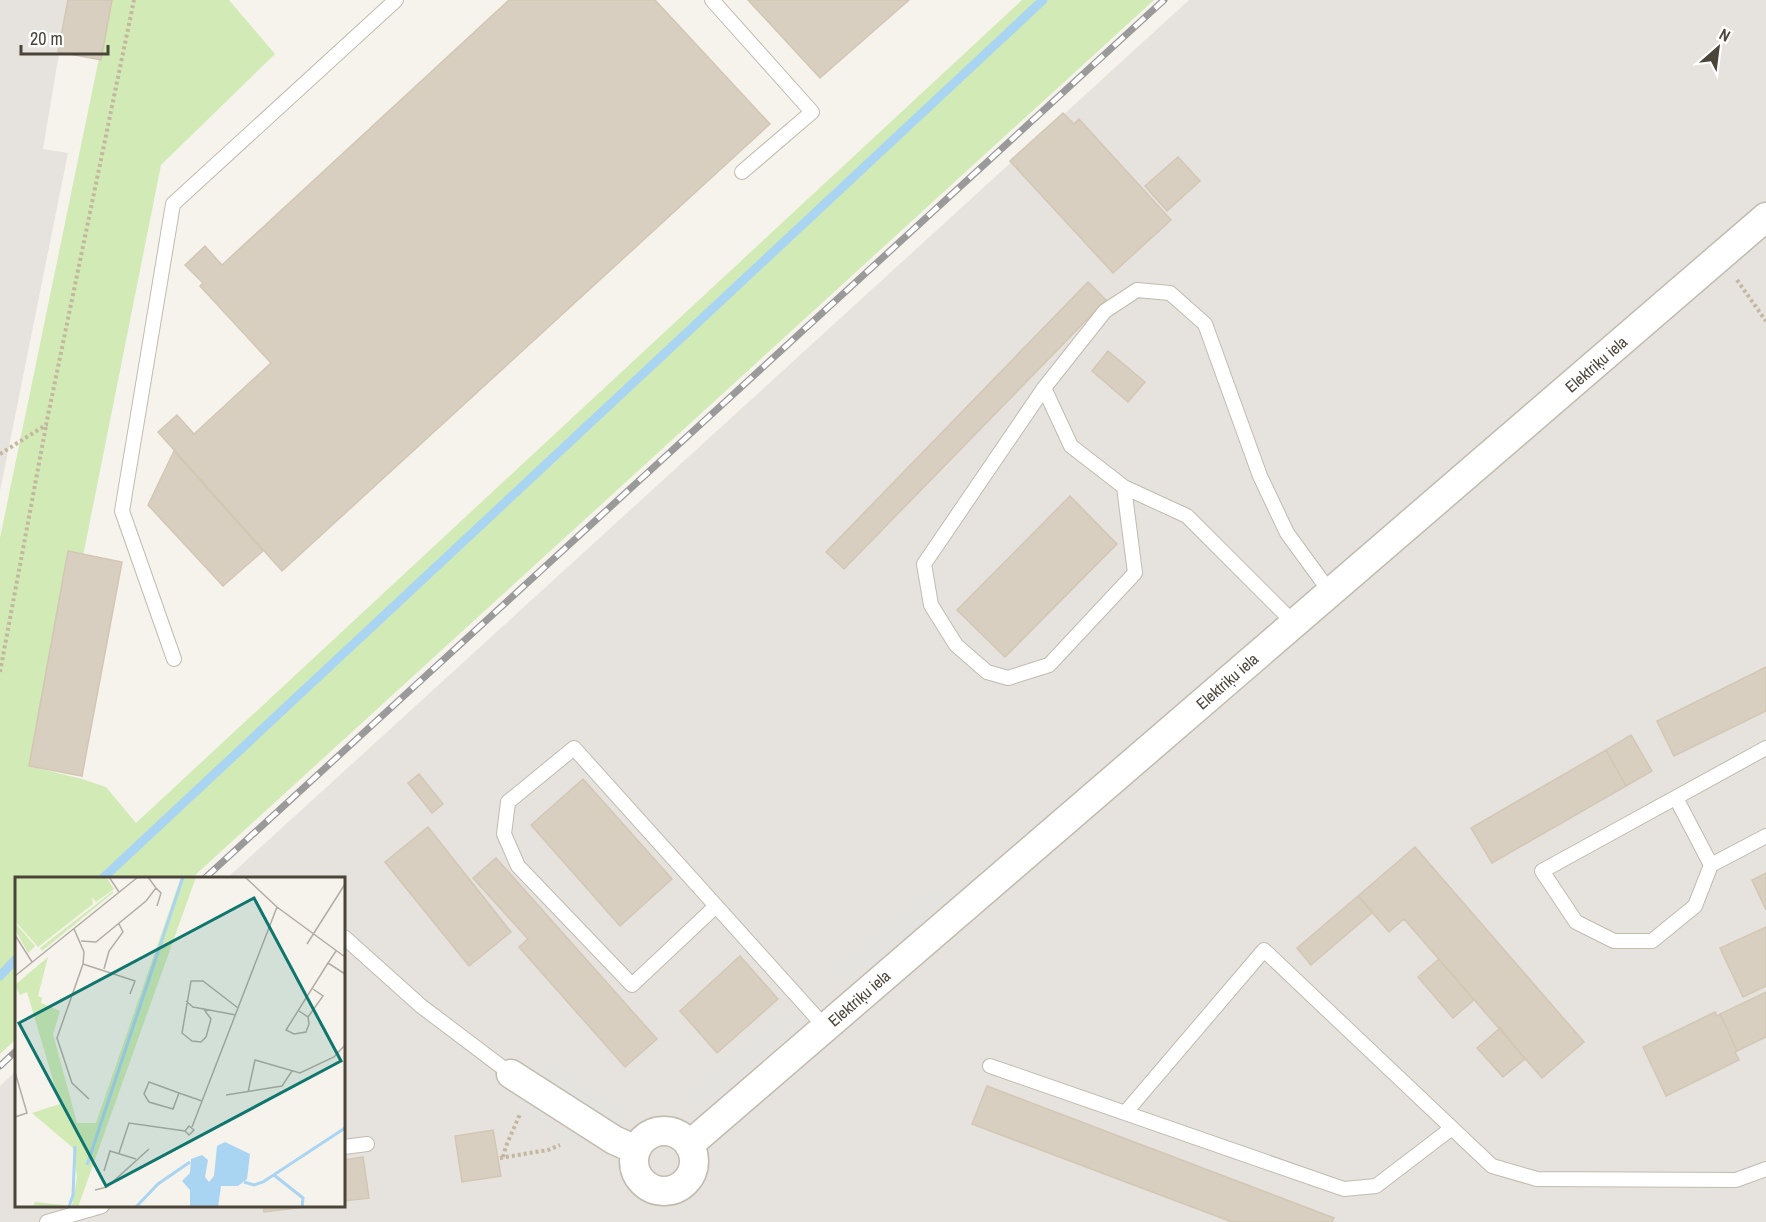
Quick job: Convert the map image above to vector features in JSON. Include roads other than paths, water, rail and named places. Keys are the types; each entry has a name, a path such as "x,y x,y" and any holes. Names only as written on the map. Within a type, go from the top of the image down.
{"street":[{"name":"Elektriķu iela","path":"689,1145 1766,217"},
{"path":"512,1074 614,1140 636,1150"},
{"path":"661,1131 672,1132 689,1145 694,1164 691,1174 685,1183 667,1191 657,1191 647,1187 635,1170 636,1150 650,1135 661,1131"}],"lane":[{"path":"174,659 122,511 173,204 396,0"},
{"path":"712,0 812,112 742,172"},
{"path":"1124,486 1135,573 1049,665 1008,678 987,672 956,645 932,605 924,564 1044,388 1105,311 1137,290 1170,293 1205,324 1260,476 1287,533 1330,592"},
{"path":"1044,388 1071,446 1124,486 1187,516 1294,623"},
{"path":"716,906 632,985 518,866 504,834 508,802 574,748 825,1027"},
{"path":"1766,748 1542,871 1576,922 1614,940 1652,941 1695,906 1711,865 1766,836"},
{"path":"1676,798 1711,865"},
{"path":"345,938 421,1006 512,1074"},
{"path":"1125,1113 1264,950 1492,1166 1537,1179 1736,1180 1766,1169"},
{"path":"990,1066 1344,1190 1376,1186 1452,1128"},
{"path":"345,1147 367,1144"},
{"path":"47,1222 99,1207"}],"waterway":[{"path":"104,877 1043,0"},
{"path":"0,976 15,960"}],"railway":[{"path":"206,877 1164,0"},
{"path":"0,1066 15,1052"}]}
